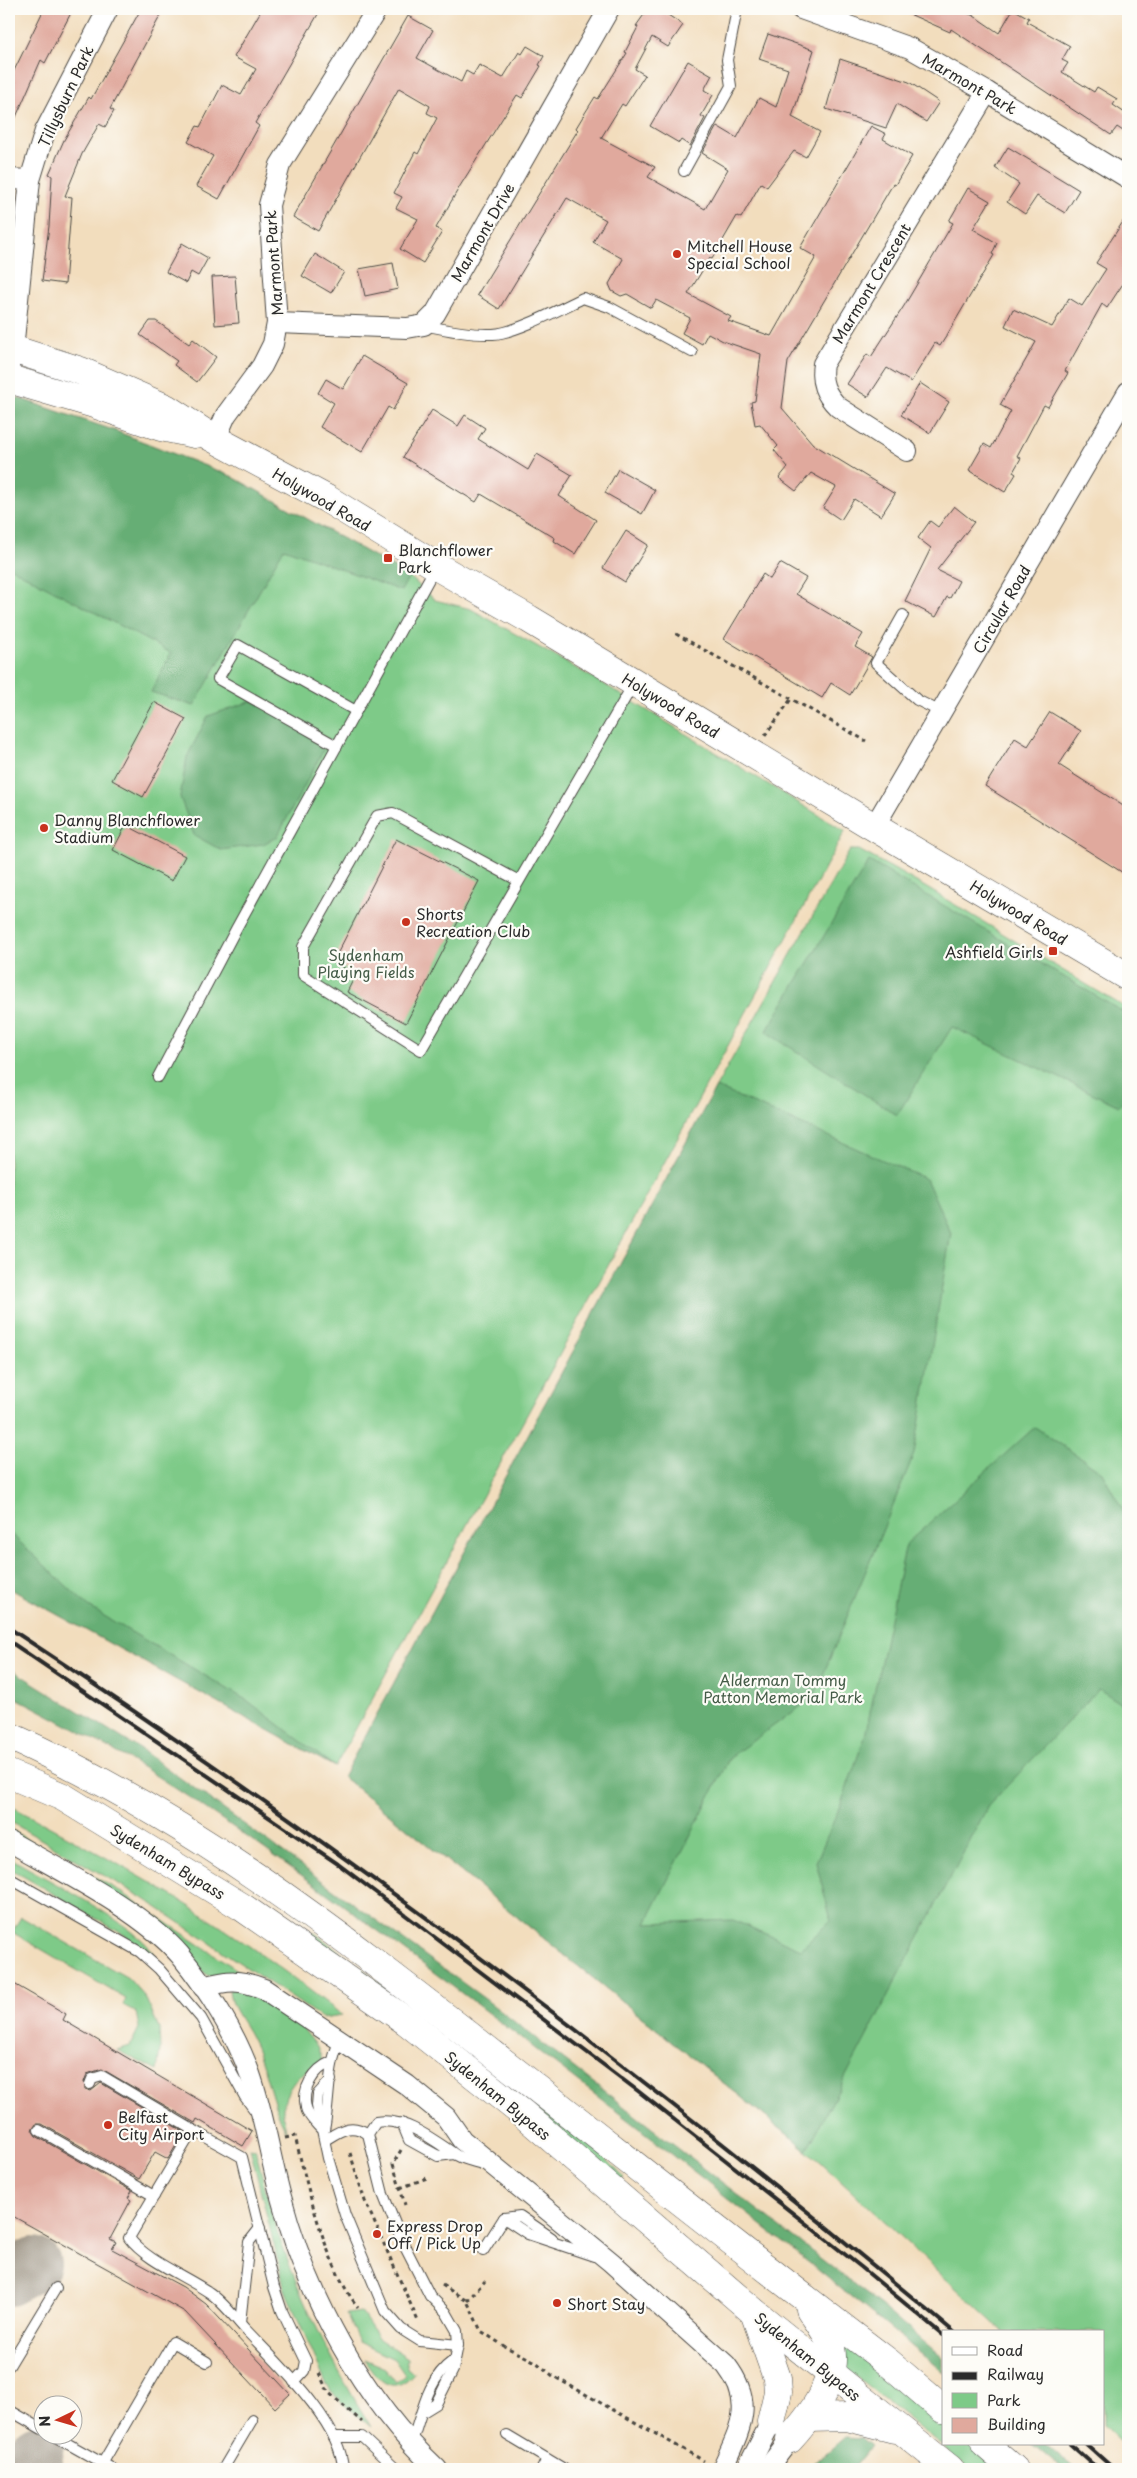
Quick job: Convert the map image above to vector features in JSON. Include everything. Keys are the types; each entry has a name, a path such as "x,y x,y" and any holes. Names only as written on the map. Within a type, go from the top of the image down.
{"main road":[{"name":"Holywood Road","path":"10,354 81,372 166,408 213,438 327,499 436,566 529,619 874,827 1128,977"},
{"name":"Holywood Road","path":"9,379 91,403 161,427 213,438"},
{"name":"Sydenham Bypass","path":"9,1736 126,1794 226,1856 344,1938 888,2362 942,2408"},
{"name":"Sydenham Bypass","path":"9,1774 63,1798 242,1907 406,2022 522,2113 754,2312 950,2469"},
{"path":"803,2297 829,2340 832,2360 830,2373 809,2418"},
{"path":"754,2312 777,2378 781,2430 809,2418 847,2417 902,2432"},
{"path":"987,2446 1014,2469"}],"street":[{"name":"Tillysburn Park","path":"10,354 30,180 45,131 108,9"},
{"name":"Marmont Park","path":"213,438 226,415 262,366 274,344 277,323 269,205 280,165 377,9"},
{"name":"Marmont Drive","path":"424,325 434,314 609,9"},
{"name":"Marmont Park","path":"801,9 910,48 987,92 1128,178"},
{"name":"Marmont Crescent","path":"907,451 834,403 822,381 823,364 987,92"},
{"path":"9,180 30,180"},
{"path":"277,323 407,328 424,325"},
{"name":"Circular Road","path":"874,827 1128,392"},
{"path":"9,1841 120,1907 159,1934 179,1955 203,1986 222,2014 250,2074 281,2198 298,2253 320,2303 360,2376 411,2444 436,2469"},
{"path":"203,1986 228,1980 245,1981 264,1989 387,2070 446,2117 462,2140 611,2262 726,2365 734,2376 743,2395 742,2420 713,2465"},
{"path":"747,2469 781,2430"},
{"path":"768,2469 781,2430"}],"lane":[{"path":"684,171 731,86 727,60 737,9"},
{"path":"424,325 459,332 495,334 537,320 584,298 609,307 692,352"},
{"path":"158,1077 236,929 436,566"},
{"path":"903,615 876,663 918,700 941,712"},
{"path":"337,746 218,678 238,645 356,711"},
{"path":"519,881 393,813 377,816 303,947 303,975 421,1050 519,881 634,682"},
{"path":"9,1878 140,1952 159,1969 201,2018 245,2097 262,2118"},
{"path":"340,2040 331,2062 331,2080 318,2094 317,2106 345,2215 385,2311 401,2329 420,2340 458,2344"},
{"path":"324,2137 306,2110 306,2095 308,2081 325,2065 331,2062"},
{"path":"90,2084 92,2080 102,2076 242,2157 282,2310 306,2361 304,2370 294,2382"},
{"path":"368,2134 376,2122 389,2120 402,2123 446,2147 454,2154 495,2168"},
{"path":"324,2137 346,2128 359,2128 368,2134 383,2194 402,2241 430,2296 446,2312 457,2331 458,2344 453,2361 442,2369 428,2391 423,2412 411,2444"},
{"path":"39,2130 60,2136 154,2196"},
{"path":"193,2130 129,2238 140,2250 212,2294 294,2382 312,2403 334,2437 342,2458 343,2469"},
{"path":"483,2251 504,2218 528,2234 611,2262"},
{"path":"240,2324 249,2242 260,2228"},
{"path":"9,2366 56,2288"},
{"path":"102,2464 173,2342 207,2362"},
{"path":"9,2410 32,2423"},
{"path":"223,2469 252,2420"},
{"path":"507,2435 564,2469"},
{"path":"334,2437 362,2437 396,2469"},
{"path":"71,2446 113,2469"},
{"path":"542,2469 547,2459"}],"path":[{"path":"676,634 866,741"},
{"path":"763,738 791,698"},
{"path":"9,1910 13,1902"},
{"path":"295,2136 309,2195 328,2246 351,2298 358,2307"},
{"path":"402,2150 393,2164 408,2215"},
{"path":"350,2152 365,2201 415,2318 420,2324"},
{"path":"400,2188 427,2178"},
{"path":"439,2278 443,2285 467,2301 481,2331 504,2346 536,2362 553,2376 713,2465"},
{"path":"467,2301 485,2281"}],"green space":[{"name":"Sydenham Playing Fields","path":"9,395 113,430 231,476 409,576 435,600 471,609 599,681 845,831 335,1767 9,1588"},
{"path":"9,395 113,430 231,476 409,576 401,591 284,548 194,706 151,692 171,653 9,567"},
{"path":"252,701 287,717 324,749 277,837 263,844 221,850 194,835 180,797 187,757 208,716"},
{"name":"Alderman Tommy Patton Memorial Park","path":"850,850 859,850 893,869 1128,1009 1128,2449 1104,2426 1104,2330 1001,2330 807,2150 343,1777 716,1087"},
{"path":"869,861 1128,1015 1128,1094 1119,1106 952,1027 897,1115 766,1032"},
{"path":"716,1087 926,1179 951,1233 914,1454 814,1697 730,1757 646,1923 733,1920 801,1949 831,1920 816,1862 841,1804 865,1736 906,1544 1035,1427 1102,1472 1128,1519 1128,1708 1099,1689 988,1806 807,2150 343,1777"},
{"path":"9,1532 89,1607 248,1701 335,1767 9,1588"},
{"path":"9,1668 143,1751 485,1999 882,2306 942,2357 942,2371 767,2229 588,2089 316,1886 239,1831 161,1779 9,1694"},
{"path":"9,1805 132,1872 186,1904 292,1976 342,2015 322,2018 143,1898 9,1821"},
{"path":"9,1829 118,1890 242,1973 209,1976 9,1833"},
{"path":"9,1857 112,1917 132,1931 157,1958 124,1935 9,1868"},
{"path":"21,1917 128,1978 145,1997 159,2028 160,2050 157,2071 117,2050 130,2046 139,2028 136,2012 123,2005 126,1999 12,1932"},
{"path":"312,1931 590,2141 624,2178 619,2182 306,1938"},
{"path":"247,1987 291,2014 317,2046 323,2063 308,2069 290,2088 286,2096 283,2114 286,2131 276,2108 256,2048 231,2002 229,1989"},
{"path":"250,2148 255,2149 278,2233 311,2316 346,2384 371,2427 331,2392 285,2290"},
{"path":"361,2312 379,2339 408,2358 407,2368 414,2373 406,2380 399,2384 392,2385 386,2383 375,2374 364,2359 385,2368 396,2382 405,2375 394,2359 359,2342 346,2314"},
{"path":"833,2332 942,2423 942,2446 838,2362"},
{"path":"845,2437 861,2438 871,2446 852,2469 812,2469 812,2465"},
{"path":"942,2446 970,2446 997,2469 971,2469"},
{"path":"1034,2446 1047,2446 1074,2469 1062,2469"}],"building":[{"path":"44,9 73,9 45,63 41,60 9,133 9,81"},
{"path":"141,9 164,9 110,109 114,111 105,127 99,124 82,154 65,196 72,197 65,284 42,281 49,226 52,176 49,174 64,140 89,97 91,99"},
{"path":"262,9 321,9 255,123 259,126 219,199 196,186 213,156 188,142 197,126 200,127 222,85 241,95 256,69 234,57"},
{"path":"648,9 659,9 683,25 668,47 652,37 635,69 645,75 625,106 622,104 601,138 655,167 648,177 705,209 728,169 702,153 717,126 737,138 759,98 776,107 788,69 759,59 768,34 814,50 792,117 820,132 806,157 794,151 767,187 761,183 741,218 737,216 712,259 710,258 688,294 731,317 728,321 771,336 816,257 800,248 871,126 886,134 883,139 912,156 895,185 893,184 788,362 782,408 813,444 895,494 881,516 854,499 841,520 823,508 836,487 811,473 796,491 779,478 788,467 774,450 778,446 760,424 755,425 751,402 755,401 761,354 723,341 708,333 702,344 682,333 690,318 656,300 651,308 627,294 621,296 612,291 609,284 623,259 593,242 606,220 567,198 499,309 477,295 578,130 576,128 585,113 595,97 598,99 627,53 625,52 638,27 636,26"},
{"path":"898,9 957,9 974,16 999,33 1013,9 1029,18 1027,22 1070,46 1062,60 1068,63 1062,72 1094,92 1097,87 1117,99 1113,105 1128,115 1128,123 1123,131 1117,127 1111,135 951,29 950,32"},
{"path":"408,16 433,30 417,58 461,82 466,71 473,75 479,65 503,78 519,52 522,54 527,46 544,56 539,65 541,66 522,98 517,95 460,186 436,228 442,232 423,263 400,249 418,219 396,208 402,197 394,193 415,152 418,154 437,118 427,113 430,106 399,88 318,231 293,217"},
{"path":"840,59 909,82 939,102 926,122 897,104 886,128 826,109"},
{"path":"688,61 712,75 704,90 713,95 701,116 705,118 690,146 681,140 679,143 650,126"},
{"path":"1008,147 1079,190 1065,213 1037,196 1025,214 1007,202 1019,184 995,168"},
{"path":"968,188 990,201 973,229 997,243 992,254 994,255 940,346 935,343 911,382 887,368 868,397 847,384 867,354 871,357 904,306 953,223 949,221"},
{"path":"1128,214 1128,276 1107,308 1102,304 1065,371 1068,373 1048,407 1044,405 1017,456 1021,458 1013,472 1016,474 1005,492 969,470 984,444 991,448 1011,411 1000,405 1036,342 1005,326 1013,309 1052,327 1069,298 1082,306 1106,269 1096,263"},
{"path":"182,243 208,258 198,276 191,272 186,283 166,272"},
{"path":"315,254 344,272 331,293 302,276"},
{"path":"393,263 398,289 365,296 359,269"},
{"path":"235,276 239,323 215,325 212,277"},
{"path":"150,321 156,321 189,344 193,339 216,357 197,382 174,365 177,361 140,335"},
{"path":"362,356 408,383 393,410 388,407 362,452 320,427 334,403 318,393 326,379 343,389"},
{"path":"920,383 949,402 930,433 901,415"},
{"path":"432,410 458,426 465,415 485,428 478,439 528,470 537,454 572,475 559,496 596,520 575,554 554,541 555,538 481,494 476,502 403,457"},
{"path":"618,469 655,490 642,514 605,493"},
{"path":"954,506 974,522 937,570 959,581 950,598 947,597 936,617 905,601 931,548 918,538 930,521 938,527"},
{"path":"626,531 648,545 625,582 603,568"},
{"path":"780,563 806,578 796,594 863,634 855,647 872,657 850,695 831,683 822,698 724,639 763,574 770,579"},
{"path":"154,702 186,719 143,797 112,780"},
{"path":"1050,712 1081,731 1059,765 1128,809 1128,876 985,786 1015,738 1028,746"},
{"path":"126,825 185,856 172,881 113,850"},
{"name":"Shorts Recreation Club","path":"396,839 479,881 406,1023 347,992 356,974 333,962"},
{"path":"9,1981 66,2014 63,2020 252,2131 243,2146 197,2119 195,2123 102,2069 87,2074 84,2082 85,2089 91,2091 101,2083 184,2132 168,2159 155,2152 139,2179 42,2124 36,2124 32,2130 36,2136 132,2191 128,2198 131,2200 110,2239 116,2242 112,2249 183,2287 206,2304 290,2394 275,2408 185,2312 9,2214"}],"taxiway":[{"path":"9,2279 34,2264"},
{"path":"10,2469 19,2465 37,2451 33,2469"}],"railway":[{"path":"9,1628 253,1793 492,1966 725,2146 952,2330"},
{"path":"9,1641 338,1864 638,2091 861,2267 942,2334"},
{"path":"1072,2446 1098,2469"},
{"path":"1088,2446 1114,2469"}],"place":[{"name":"Mitchell House Special School","path":"677,254"},
{"name":"Blanchflower Park","path":"388,558"},
{"name":"Danny Blanchflower Stadium","path":"44,828"},
{"name":"Shorts Recreation Club","path":"406,922"},
{"name":"Ashfield Girls","path":"1053,951"},
{"name":"Belfast City Airport","path":"108,2125"},
{"name":"Express Drop Off / Pick Up","path":"377,2234"},
{"name":"Short Stay","path":"557,2303"}]}
